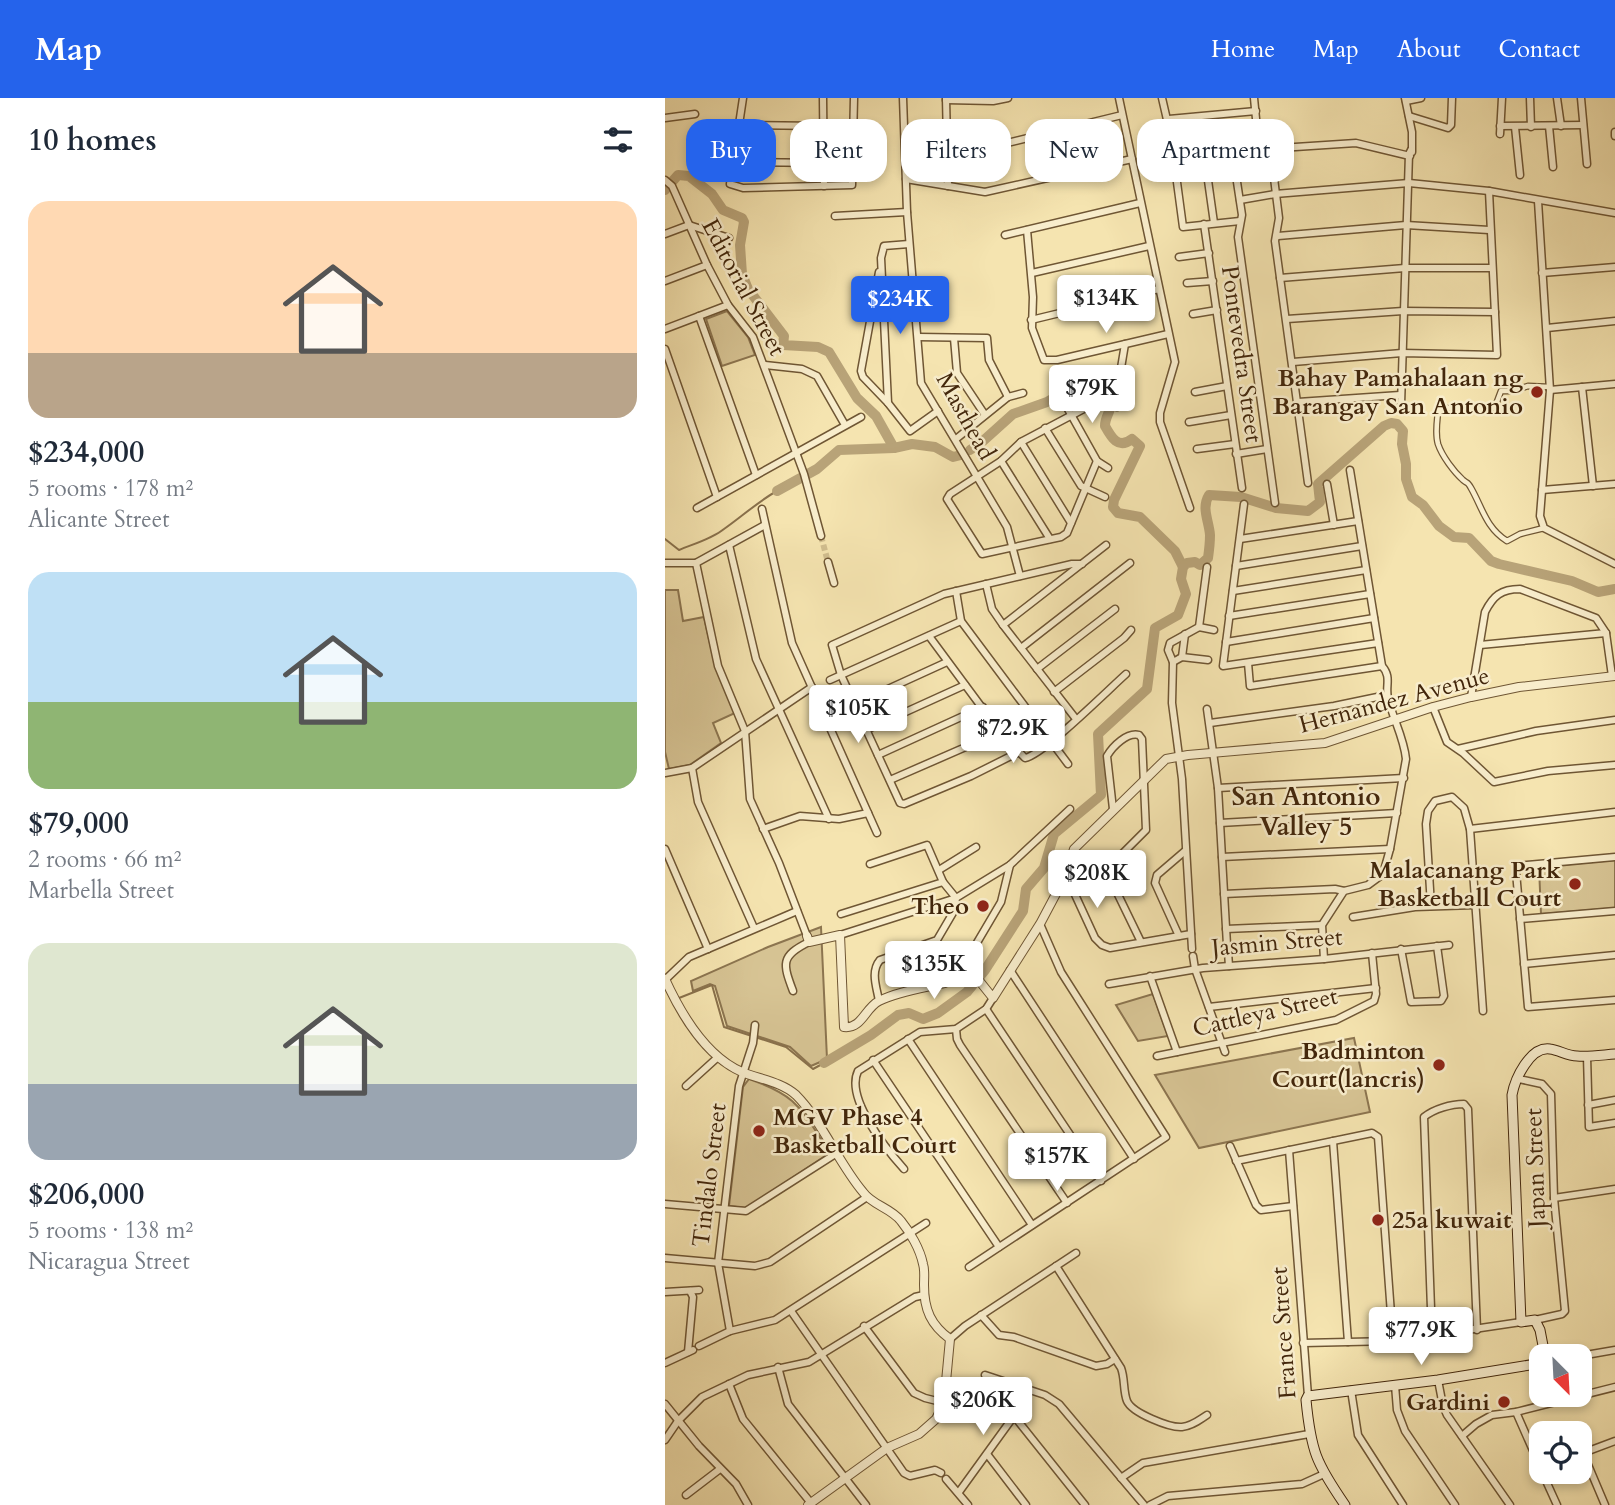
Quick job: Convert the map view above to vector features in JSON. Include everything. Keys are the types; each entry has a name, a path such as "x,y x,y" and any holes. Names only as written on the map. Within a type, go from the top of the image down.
{"main road":[{"path":"1519,1079 1526,1062 1540,1049 1570,1056 1615,1054"},
{"name":"Japan Street","path":"1519,1079 1512,1095 1521,1322"},
{"path":"1521,1322 1535,1320 1543,1344"},
{"path":"1308,1396 1438,1380 1529,1365"},
{"name":"France Street","path":"1308,1396 1306,1400 1309,1434 1313,1452 1345,1505"}],"street":[{"path":"740,119 743,98"},
{"path":"823,98 824,119"},
{"path":"730,182 743,188 852,185 854,98"},
{"name":"Masthead","path":"903,98 904,119"},
{"path":"947,119 946,99 993,102 1007,98"},
{"path":"1119,98 1175,362 1160,413 1160,422 1190,508"},
{"path":"1163,98 1169,119"},
{"path":"1254,98 1256,119"},
{"path":"1401,405 1406,225 1412,132 1405,99 1421,98"},
{"path":"1409,116 1448,128 1451,125 1452,98"},
{"path":"1502,98 1500,130 1583,125"},
{"path":"1530,98 1531,127"},
{"path":"1557,98 1561,126"},
{"path":"1581,98 1587,164"},
{"path":"1179,119 1256,111"},
{"path":"665,118 695,114"},
{"path":"1011,142 1122,115"},
{"path":"1549,126 1553,167"},
{"path":"1515,127 1520,175"},
{"path":"1308,483 1275,242 1279,218 1271,154 1280,148 1356,143 1411,153"},
{"path":"924,182 985,192 999,191 1132,159"},
{"name":"Editorial Street","path":"665,180 672,186 688,225 728,305 753,337 806,477 821,536"},
{"name":"Masthead","path":"906,182 921,383 1007,527 1020,576"},
{"path":"1177,182 1183,227 1240,221"},
{"path":"1208,182 1214,223"},
{"path":"1237,182 1240,200 1238,237 1276,503"},
{"path":"1240,200 1275,194 1409,183 1489,191 1615,214"},
{"path":"1293,362 1402,353 1497,355 1489,191"},
{"path":"1538,201 1550,388 1540,516 1544,528"},
{"path":"1005,235 1140,202"},
{"path":"835,216 907,212"},
{"name":"Pontevedra Street","path":"1204,224 1242,488"},
{"path":"665,234 688,225 729,238"},
{"path":"1277,236 1406,225 1489,230"},
{"path":"1027,230 1032,273 1031,320 1044,360 1057,360 1168,334"},
{"path":"909,244 884,246 861,371 863,377 910,431 938,411"},
{"path":"1032,273 1149,246"},
{"path":"1179,257 1209,253"},
{"path":"881,264 888,403"},
{"path":"665,281 707,265"},
{"path":"1542,273 1615,267"},
{"path":"1280,278 1405,268 1492,268"},
{"path":"1187,283 1213,281"},
{"path":"1031,320 1159,289"},
{"path":"665,328 728,305"},
{"path":"1193,314 1217,310"},
{"path":"1287,319 1403,311 1495,312"},
{"path":"699,316 756,475"},
{"path":"1547,328 1615,321"},
{"path":"918,337 987,338 990,364 1008,397"},
{"path":"954,338 957,373 985,415"},
{"path":"1117,407 1125,344"},
{"path":"665,349 717,497"},
{"path":"765,365 802,369 817,376 845,425"},
{"path":"1615,384 1550,388 1528,386 1513,391 1500,391 1495,407 1491,410 1443,408 1438,412 1436,425 1442,453 1460,478 1469,485 1482,514 1493,529 1507,541 1520,534 1544,528 1615,564"},
{"path":"1195,392 1227,386"},
{"path":"1582,387 1593,486"},
{"path":"956,439 1008,397 1023,393"},
{"path":"1298,402 1400,395"},
{"path":"1063,402 1097,461 1108,468"},
{"path":"1093,404 1021,442 1001,461 950,494 947,499 982,554 1050,540 1065,536 1087,490 1097,461"},
{"path":"1189,422 1231,415"},
{"path":"697,508 861,417"},
{"path":"1045,428 1081,486 1105,497"},
{"path":"1021,442 1072,523"},
{"path":"1197,449 1235,444"},
{"path":"1236,454 1267,449"},
{"path":"1001,461 1050,540"},
{"path":"1224,894 1335,889 1344,891 1368,885 1383,874 1404,778 1405,749 1387,695 1389,679 1382,666 1350,470"},
{"path":"1327,484 1334,525"},
{"path":"1542,490 1615,484"},
{"path":"1244,504 1223,666 1378,643"},
{"path":"762,509 792,643 877,833"},
{"path":"1240,539 1358,521"},
{"path":"665,563 696,563 765,525"},
{"path":"729,545 757,659 829,819"},
{"path":"1003,625 1106,545"},
{"path":"1236,566 1362,546"},
{"path":"828,562 834,583"},
{"path":"696,563 718,666 745,731 750,799 808,939"},
{"path":"1021,648 1130,563"},
{"path":"1019,752 971,776 904,804 900,803 841,675 832,645 944,594 1072,564 1082,564"},
{"path":"1199,627 1207,567"},
{"path":"1233,591 1366,570"},
{"path":"986,584 992,609 1076,719"},
{"path":"1471,697 1485,611 1492,599 1510,589 1520,589 1596,618 1606,633 1613,676"},
{"path":"956,591 961,621 1068,764"},
{"path":"1229,616 1370,594"},
{"path":"1037,669 1115,610"},
{"path":"1226,642 1374,618"},
{"path":"830,680 961,621"},
{"path":"1214,630 1199,627 1168,646 1173,662 1172,703 1180,757 1195,969 1224,1048"},
{"path":"1054,692 1131,630"},
{"path":"1480,645 1606,633"},
{"path":"1182,657 1185,634"},
{"path":"929,636 1000,732 1025,758 1034,757 1126,674"},
{"path":"1173,662 1182,657 1208,660"},
{"path":"855,704 947,662"},
{"path":"1248,663 1250,685 1382,666"},
{"name":"Hernandez Avenue","path":"904,1169 878,1137 857,1094 854,1078 858,1071 925,1030 956,1029 986,1009 1040,924 1066,875 1074,849 1166,760 1325,743 1471,697 1519,687 1613,676"},
{"path":"866,730 965,685"},
{"path":"665,773 692,768 812,687"},
{"path":"1210,723 1334,706 1387,695"},
{"path":"878,755 983,707"},
{"path":"1433,707 1447,742 1458,749 1489,780 1496,783 1548,771 1615,765"},
{"path":"1207,709 1218,788 1229,966"},
{"path":"1458,749 1536,731 1615,720"},
{"path":"890,780 1000,732"},
{"path":"1113,809 1107,756 1133,733 1139,734 1142,739 1146,830 1112,864 1108,873 1141,942"},
{"path":"692,768 698,802 754,928"},
{"path":"1218,788 1404,778"},
{"path":"1431,906 1426,824 1428,811 1435,801 1452,797 1464,808 1470,830 1483,1010"},
{"path":"793,991 784,967 786,960 808,939 840,934 956,898 1010,865 1070,809"},
{"path":"1470,830 1615,812"},
{"path":"763,829 800,816 829,819 868,813"},
{"path":"1220,823 1397,813"},
{"path":"870,864 927,845 943,882 956,898 954,911 937,940 880,960 876,964 874,972 879,1002"},
{"path":"939,870 976,847"},
{"path":"665,849 708,949"},
{"path":"1222,857 1390,849"},
{"path":"1178,936 1155,883 1157,875 1186,851"},
{"path":"1615,857 1517,866 1516,872 1527,1006 1529,1008 1615,1000"},
{"path":"840,934 844,1027 850,1028 859,1024 869,1008 879,1002 946,983 954,978 1001,902 1010,865"},
{"path":"1066,875 1095,938 1102,945 1110,948 1191,934"},
{"path":"841,914 943,882"},
{"path":"1324,959 1322,925 1344,891"},
{"path":"1353,916 1431,906 1475,905"},
{"path":"797,911 689,957 665,979 702,1041 717,1057 743,1072 775,1083 795,1094 867,1197 891,1211 909,1234 924,1266 924,1294 928,1315 936,1328 950,1339"},
{"path":"1520,919 1615,911"},
{"path":"969,1267 1165,1138 1166,1133 1061,972 1040,924"},
{"path":"1226,929 1322,925"},
{"name":"Jasmin Street","path":"1109,984 1195,969 1324,959 1449,945"},
{"path":"1401,949 1411,1002 1441,1001 1444,996 1437,946"},
{"path":"1209,1007 1375,988 1372,953"},
{"path":"1524,964 1615,956"},
{"path":"965,963 993,999"},
{"path":"1010,970 1135,1159"},
{"path":"1150,976 1177,1052"},
{"name":"Cattleya Street","path":"1157,1056 1224,1048 1336,1020 1374,1001 1375,988"},
{"path":"986,1009 1101,1181"},
{"name":"Tindalo Street","path":"730,1331 718,1263 743,1072 753,1043 755,1025"},
{"path":"956,1029 960,1045 1067,1203"},
{"path":"908,1039 1033,1226"},
{"path":"1587,1056 1589,1127 1615,1123"},
{"path":"685,1085 717,1057"},
{"path":"873,1060 999,1247"},
{"name":"Japan Street","path":"1519,1079 1542,1084 1551,1094 1554,1198 1565,1313 1535,1320"},
{"path":"1588,1105 1615,1100"},
{"path":"1432,1336 1425,1117 1456,1104 1464,1104 1468,1109 1477,1330"},
{"path":"1236,1161 1372,1133 1378,1137 1393,1341"},
{"path":"1333,1141 1348,1342"},
{"path":"1230,1146 1256,1205 1261,1210 1293,1206"},
{"name":"France Street","path":"1289,1150 1308,1396"},
{"path":"665,1204 746,1210 837,1153"},
{"path":"1554,1198 1615,1189"},
{"path":"665,1258 755,1266 770,1262 867,1197"},
{"path":"665,1363 730,1331 768,1322 791,1311 926,1223"},
{"path":"729,1384 743,1419 810,1504 887,1448 927,1429 944,1403 950,1339 964,1326 1076,1253"},
{"path":"1056,1266 1115,1359 1125,1377 1127,1400 1137,1410 1175,1427 1190,1425 1207,1415"},
{"path":"690,1290 693,1297 693,1349"},
{"path":"665,1292 699,1290"},
{"path":"665,1440 678,1421 702,1396 748,1375 809,1362 864,1326 924,1294"},
{"path":"791,1311 907,1475 935,1471 944,1476 968,1505"},
{"path":"981,1315 999,1335 1014,1337 1096,1366 1115,1359"},
{"path":"1303,1343 1393,1341 1521,1322"},
{"path":"864,1326 914,1393 985,1413"},
{"path":"1593,1354 1615,1350"},
{"path":"778,1367 788,1404 866,1505"},
{"path":"985,1375 1045,1395 1059,1404 1144,1505"},
{"path":"1438,1380 1443,1406 1510,1505"},
{"path":"1395,1385 1400,1421 1455,1505"},
{"path":"1462,1436 1483,1418 1492,1415 1516,1412 1615,1387"},
{"path":"959,1492 1014,1416 1023,1389"},
{"path":"1351,1390 1358,1435 1403,1505"},
{"path":"665,1404 736,1484 748,1505"},
{"path":"1516,1412 1529,1442"},
{"path":"1014,1416 1085,1505"},
{"path":"1121,1478 1143,1463 1309,1434"},
{"path":"1605,1505 1583,1453 1615,1441"},
{"path":"987,1454 1027,1505"},
{"path":"686,1494 720,1469"},
{"path":"1150,1505 1168,1496 1301,1484 1324,1474"},
{"path":"1548,1484 1557,1505"}],"shaded area":[{"path":"727,311 748,337 755,355 722,366 706,319"},
{"path":"665,590 678,590 683,621 704,617 714,661 735,713 713,723 721,743 690,765 669,769 665,752"},
{"path":"1615,860 1615,908 1541,914 1539,867"},
{"path":"821,927 827,1059 811,1066 790,1047 727,1026 715,986 710,984 693,991 691,981"},
{"path":"1153,994 1168,1036 1138,1041 1116,1005"},
{"path":"1354,1038 1370,1112 1199,1148 1155,1075"},
{"path":"749,1079 778,1091 796,1105 827,1148 825,1156 745,1208 729,1206 743,1087"}],"waterway":[{"path":"665,190 678,175 689,176 712,194 723,210 742,218 742,274 748,289 784,336 783,345 818,347 829,352 857,398 876,416 894,448"},
{"path":"970,450 1013,414 1047,402 1084,380 1109,399 1111,404 1105,426 1112,438 1119,443 1132,439 1140,446 1113,507 1118,513 1140,517 1175,551 1183,567"},
{"path":"824,1063 898,1015 909,1013 923,1019 938,1013 967,992 985,970 1023,911 1026,889 1044,868 1054,834 1101,795 1098,734 1147,689 1155,628 1178,615 1186,594 1181,579 1183,567 1187,563 1195,562 1200,565 1208,558 1210,535 1206,510 1209,495 1241,497 1276,508 1308,511 1320,502 1318,484 1384,426 1397,424 1403,431 1406,479 1412,497 1423,505 1439,526 1454,537 1469,538 1491,561 1499,564 1572,581 1598,592 1615,589"},
{"path":"777,491 817,469 839,450 894,448 912,444 935,447 953,457 961,455"},
{"path":"665,539 679,550 702,541 719,533 777,491"},
{"path":"679,998 712,985 724,1027 786,1047 813,1069 824,1063"}],"tunnel":[{"path":"821,536 828,562"}],"place":[{"name":"Bahay Pamahalaan ng Barangay San Antonio","path":"1537,392"},
{"name":"Malacanang Park Basketball Court","path":"1575,884"},
{"name":"Theo","path":"983,906"},
{"name":"Badminton Court(lancris)","path":"1439,1065"},
{"name":"MGV Phase 4 Basketball Court","path":"759,1131"},
{"name":"25a kuwait","path":"1378,1220"},
{"name":"Gardini","path":"1504,1402"}],"district":[{"name":"San Antonio Valley 5","path":"1306,811"}]}
